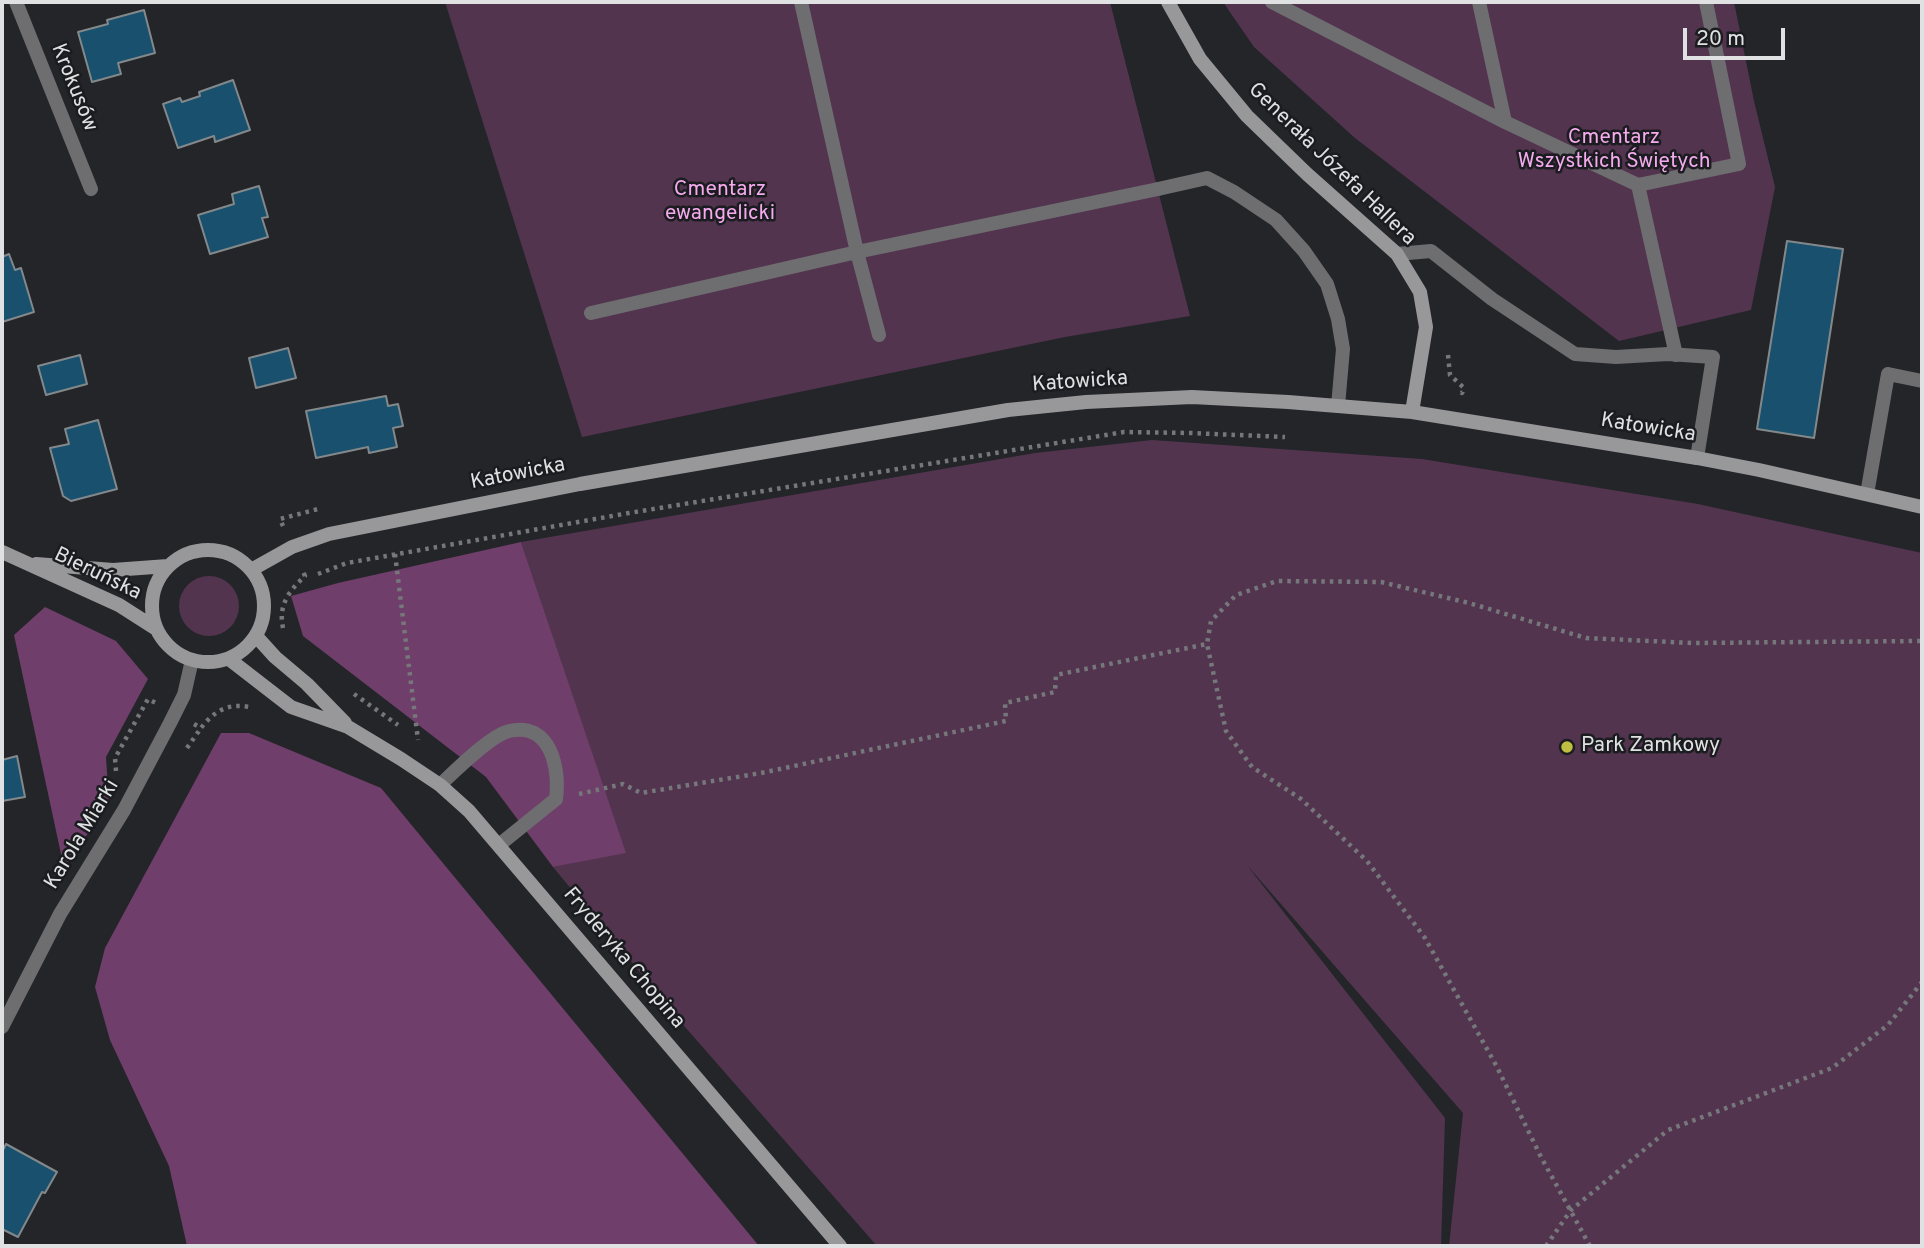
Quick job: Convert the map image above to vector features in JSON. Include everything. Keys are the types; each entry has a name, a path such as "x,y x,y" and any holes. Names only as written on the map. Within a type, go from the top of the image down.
{"street":[{"name":"Krokusów","path":"16,2 91,189"},
{"path":"801,2 857,252 879,335"},
{"name":"Generała Józefa Hallera","path":"1168,2 1200,59 1247,116 1397,254 1420,292 1426,327 1412,412"},
{"path":"1272,2 1505,122 1638,185 1739,164 1706,2"},
{"path":"1479,2 1505,122"},
{"path":"591,313 857,252 1207,178 1276,220 1304,251 1327,284 1338,319 1343,349 1338,405"},
{"path":"1638,185 1676,355"},
{"path":"1397,254 1431,251 1492,299 1575,354 1616,357 1713,357 1697,458"},
{"path":"1867,494 1888,374 1922,382"},
{"name":"Katowicka","path":"251,570 292,547 329,534 580,484 1008,410 1086,402 1192,397 1412,412 1697,458 1922,507"},
{"path":"201,550 220,551 237,558 251,570 260,586 264,603 256,636 244,650 229,659 208,663 176,653 164,642 155,628 151,606 156,584 168,566 183,556 201,550"},
{"name":"Bieruńska","path":"2,552 119,605 155,628"},
{"name":"Bieruńska","path":"20,562 113,569 168,566"},
{"name":"Fryderyka Chopina","path":"256,636 348,727"},
{"name":"Fryderyka Chopina","path":"229,659 291,707 348,727 440,785 469,811 840,1246"},
{"name":"Karola Miarki","path":"2,1027 60,914 124,810 170,723 184,695 192,660"},
{"path":"440,785 495,737 509,731 527,731 544,739 554,757 559,780 556,799 499,845"}],"path":[{"path":"1448,355 1450,375 1464,388"},
{"path":"318,574 347,563 395,554 1124,432 1286,437"},
{"path":"395,554 418,740"},
{"path":"1590,1246 1541,1157 1497,1067 1425,938 1367,861 1301,799 1252,768 1226,731 1207,644 1211,621 1236,595 1277,581 1381,582 1469,603 1586,638 1692,643 1922,641"},
{"path":"556,799 623,784 641,793 761,774 1006,721 1005,703 1055,692 1056,675 1207,644"},
{"path":"352,693 458,769"},
{"path":"192,723 201,728 209,718 228,706 252,707"},
{"path":"1546,1246 1571,1210 1668,1130 1832,1068 1888,1025 1922,982"}],"green space":[{"name":"Cmentarz ewangelicki","path":"445,2 1110,2 1190,316 1065,337 582,437"},
{"name":"Cmentarz Wszystkich Świętych","path":"1223,2 1734,2 1775,187 1751,310 1619,341 1355,138 1254,47"},
{"path":"1152,440 1422,459 1698,504 1922,553 1922,1246 1449,1246 1463,1113 1246,864 1445,1118 1441,1246 877,1246 685,1027 553,867 625,852 521,542 1035,453"},
{"path":"209,576 230,585 239,606 230,627 209,636 188,627 179,606 188,585"}],"shaded area":[{"path":"521,542 626,853 553,867 486,777 303,636 291,596"},
{"path":"45,607 116,641 148,679 106,757 109,803 64,868 14,635"},
{"path":"221,733 249,733 381,788 759,1246 187,1246 169,1166 110,1040 95,987 105,948"}],"building":[{"path":"144,10 155,53 118,63 121,74 92,82 78,32 108,24 107,20"},
{"path":"233,80 250,130 215,142 214,136 178,148 163,104 180,98 182,102 200,96 199,92"},
{"path":"259,186 268,217 262,218 268,237 210,254 198,215 234,204 232,194"},
{"path":"1787,241 1843,249 1814,438 1757,429"},
{"path":"9,254 15,270 21,268 34,312 2,322 2,257"},
{"path":"288,348 296,378 256,388 249,358"},
{"path":"80,355 87,384 46,395 38,366"},
{"path":"386,396 388,406 398,404 403,426 393,428 397,447 369,453 368,447 316,458 306,411"},
{"path":"98,420 117,489 71,501 63,496 50,448 69,444 65,429"},
{"path":"17,756 25,797 2,801 2,760"},
{"path":"6,1144 57,1172 45,1193 42,1192 18,1237 2,1229 2,1152"}],"place":[{"name":"Park Zamkowy","path":"1567,747"}]}
